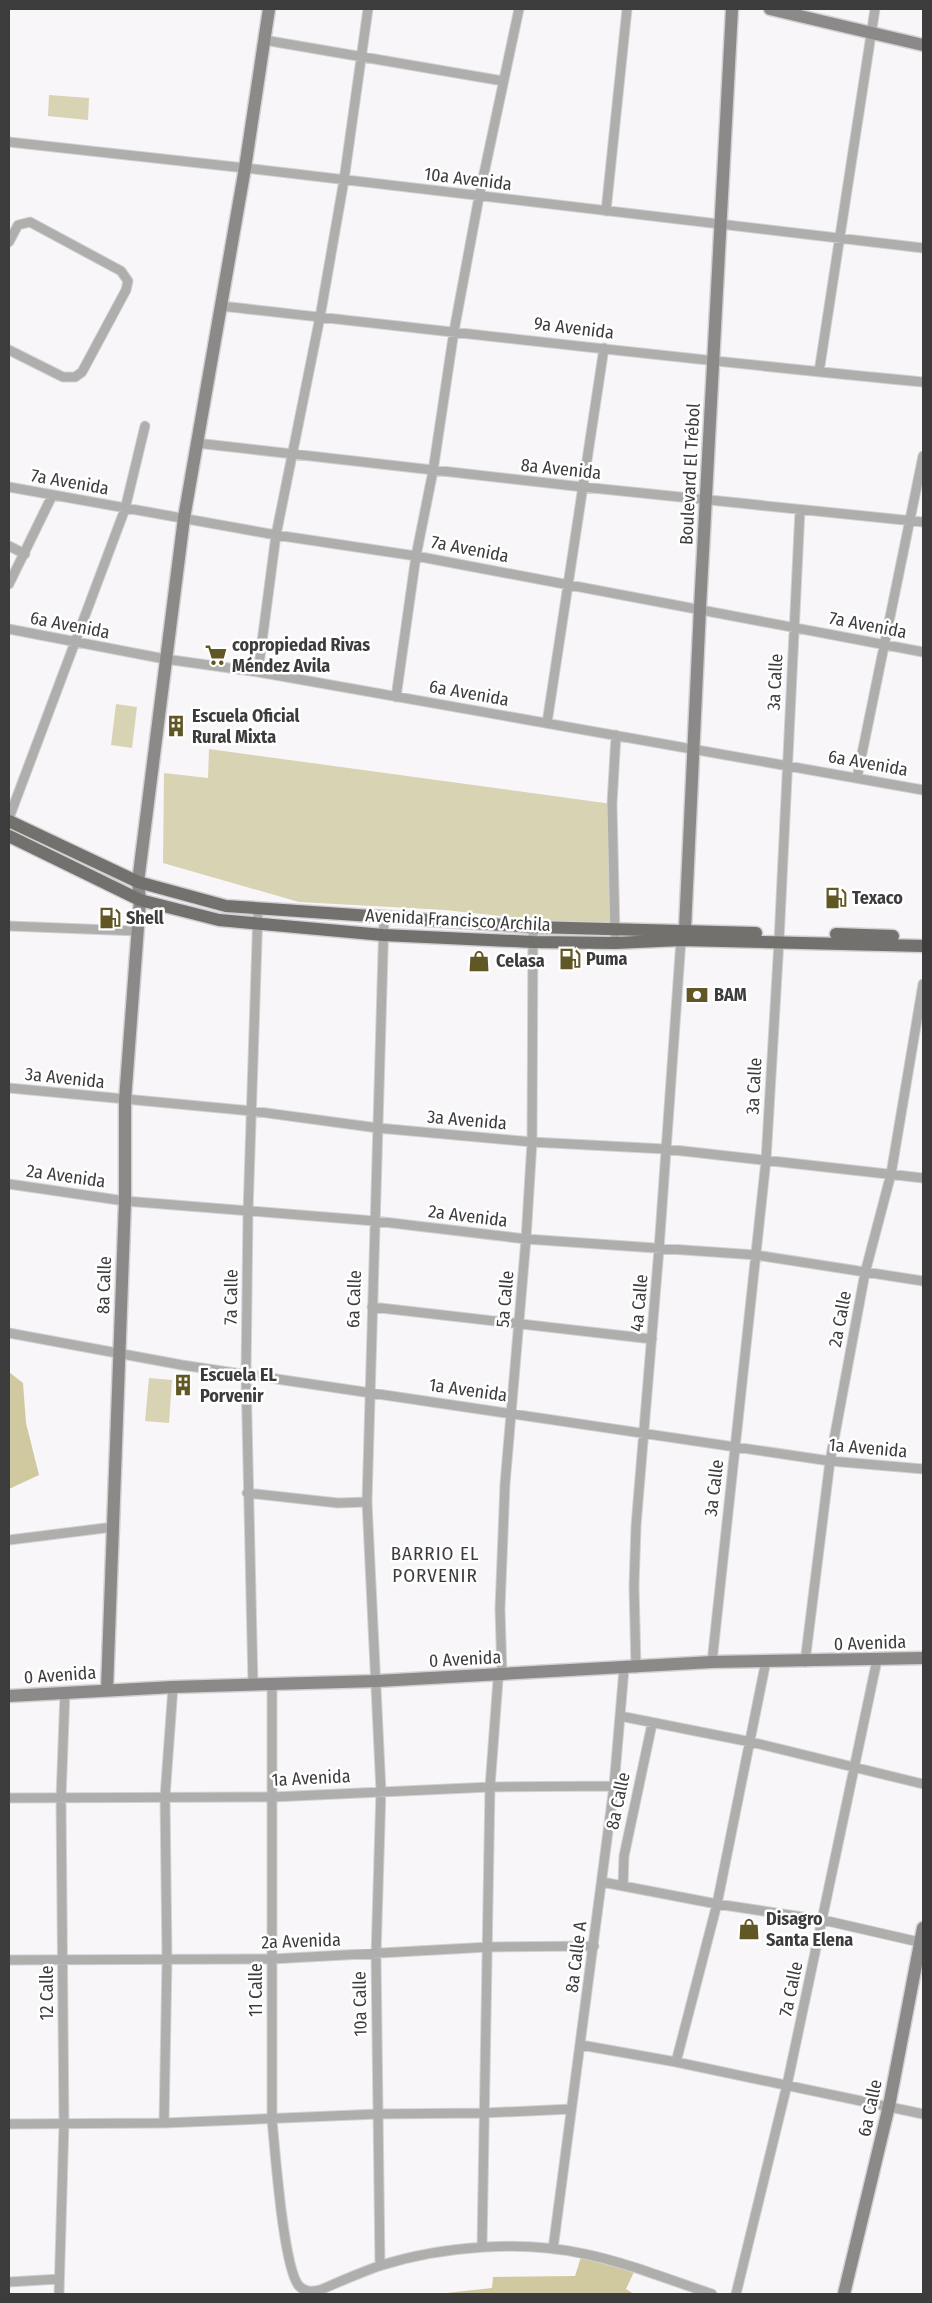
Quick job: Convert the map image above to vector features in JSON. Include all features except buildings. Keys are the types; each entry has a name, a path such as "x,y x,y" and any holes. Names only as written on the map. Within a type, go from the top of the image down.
{"main road":[{"name":"Avenida Francisco Archila","path":"9,819 138,882 226,906 258,910 533,927 615,928 683,935 923,938"},
{"name":"Avenida Francisco Archila","path":"9,836 140,900 220,920 383,935 533,942 614,943 683,935"},
{"name":"Avenida Francisco Archila","path":"780,937 923,946"}],"street":[{"name":"8a Calle","path":"107,1689 125,1202 125,1100 140,900 138,882 184,518 245,168 269,9"},
{"path":"258,672 276,535 320,317 344,180 368,9"},
{"path":"396,697 416,556 434,471 454,331 479,197 519,9"},
{"path":"606,211 627,9"},
{"name":"Boulevard El Trébol","path":"683,935 732,9"},
{"path":"770,9 923,45"},
{"path":"819,372 876,9"},
{"path":"264,40 503,81"},
{"name":"10a Avenida","path":"9,142 923,248"},
{"path":"9,242 18,225 30,222 121,271 128,281 126,290 86,364 75,378 63,377 9,350"},
{"name":"9a Avenida","path":"221,306 714,362 923,382"},
{"path":"547,723 604,348"},
{"path":"9,819 125,509 145,426"},
{"name":"8a Avenida","path":"196,443 707,501 923,522"},
{"path":"857,778 923,456"},
{"name":"7a Avenida","path":"9,487 276,535 416,556 700,608 923,652"},
{"path":"9,584 52,496"},
{"name":"3a Calle","path":"712,1662 766,1160 780,937 786,766 800,510"},
{"path":"9,546 25,554"},
{"name":"6a Avenida","path":"9,629 74,643 165,659 258,672 923,790"},
{"path":"614,943 612,804 616,735"},
{"name":"7a Calle","path":"253,1684 247,1493 246,1375 248,1212 256,923 258,910"},
{"name":"6a Calle","path":"377,1682 367,1502 384,918"},
{"path":"9,926 137,931"},
{"name":"5a Calle","path":"482,2247 490,1787 498,1680 502,1674 504,1484 512,1413 532,1142 533,927"},
{"name":"4a Calle","path":"630,1668 644,1433 683,935"},
{"name":"2a Calle","path":"805,1662 830,1461 866,1273 890,1174 923,984"},
{"name":"3a Avenida","path":"9,1088 252,1110 378,1128 532,1142 665,1149 923,1178"},
{"name":"2a Avenida","path":"9,1184 125,1202 375,1221 526,1239 756,1255 923,1281"},
{"path":"372,1307 652,1339"},
{"name":"1a Avenida","path":"9,1333 246,1375 830,1461 923,1469"},
{"path":"247,1493 338,1503 367,1502"},
{"path":"9,1540 113,1527"},
{"name":"0 Avenida","path":"9,1696 107,1689 377,1682 712,1662 805,1662 923,1658"},
{"name":"7a Calle","path":"736,2294 787,2085 877,1660"},
{"path":"676,2062 717,1904 766,1661"},
{"name":"8a Calle A","path":"552,2249 594,1946 614,1786 620,1716 630,1668"},
{"name":"10a Calle","path":"377,1682 381,1791 376,1955 380,2266"},
{"name":"11 Calle","path":"272,1685 272,2120 278,2186 290,2260 294,2278 301,2292"},
{"path":"164,2123 167,1960 165,1797 173,1687"},
{"name":"12 Calle","path":"59,2294 64,2124 64,1960 61,1799 65,1692"},
{"path":"620,1716 652,1724 751,1742 923,1784"},
{"name":"8a Calle","path":"623,1886 624,1856 652,1724"},
{"name":"1a Avenida","path":"9,1798 273,1797 490,1787 614,1786"},
{"path":"602,1882 717,1904 822,1920 919,1942"},
{"name":"6a Calle","path":"844,2294 889,2106 923,1928"},
{"name":"2a Avenida","path":"9,1960 272,1959 488,1948 594,1946"},
{"path":"581,2045 676,2062 923,2114"},
{"path":"9,2124 164,2123 272,2120 378,2114 484,2113 571,2109"},
{"path":"301,2292 320,2290 380,2266 433,2253 482,2247 552,2249 585,2254 613,2261 712,2294"},
{"path":"9,2282 59,2279"}],"shaded area":[{"path":"49,95 89,98 88,120 48,116"},
{"path":"116,704 137,707 132,748 111,745"},
{"path":"209,749 612,804 615,928 445,910 299,902 163,863 164,773 208,778"},
{"path":"9,1372 23,1383 26,1423 39,1475 9,1489"},
{"path":"149,1378 172,1380 169,1423 145,1421"},
{"path":"581,2257 634,2272 626,2289 634,2294 437,2294 492,2288 493,2277 575,2276"}],"place":[{"name":"copropiedad Rivas Méndez Avila","path":"216,655"},
{"name":"Escuela Oficial Rural Mixta","path":"176,726"},
{"name":"Texaco","path":"836,898"},
{"name":"Shell","path":"110,918"},
{"name":"Puma","path":"570,959"},
{"name":"Celasa","path":"479,961"},
{"name":"BAM","path":"697,995"},
{"name":"Escuela EL Porvenir","path":"183,1385"},
{"name":"Disagro Santa Elena","path":"749,1929"}],"district":[{"name":"BARRIO EL PORVENIR","path":"435,1564"}]}
